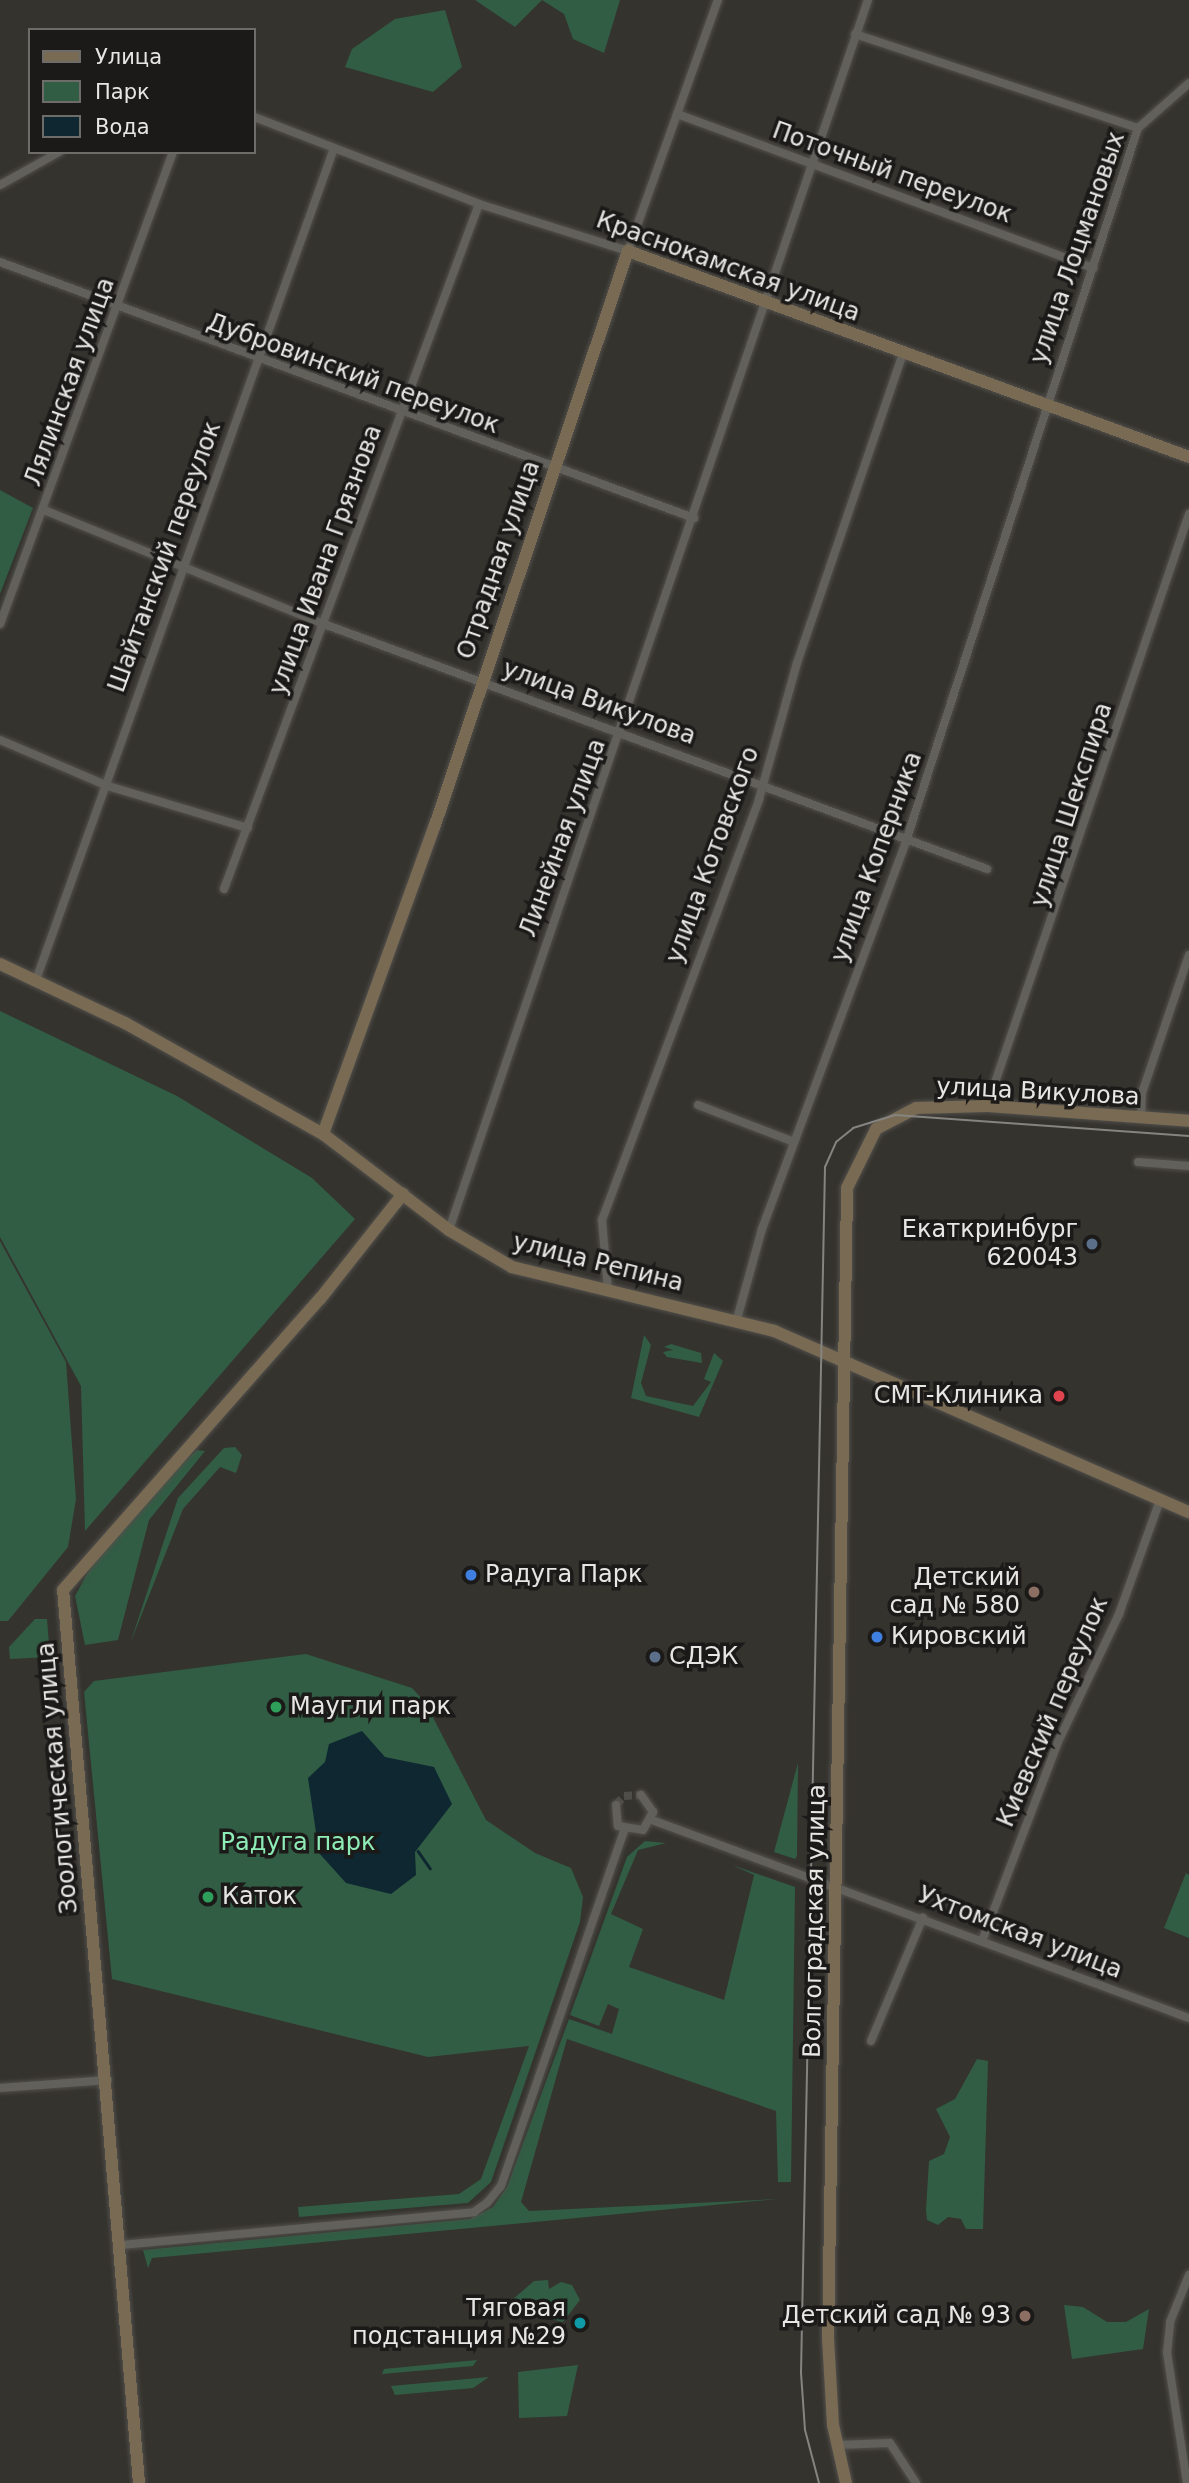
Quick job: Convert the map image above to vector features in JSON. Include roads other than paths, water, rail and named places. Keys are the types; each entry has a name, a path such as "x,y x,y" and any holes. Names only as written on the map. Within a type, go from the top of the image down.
{"street":[{"name":"Отрадная улица","path":"323,1134 435,825 479,682 553,466 718,0"},
{"name":"Линейная улица","path":"449,1230 506,1047 623,734 868,0"},
{"path":"855,34 1138,128"},
{"name":"улица Лоцмановых","path":"1045,405 1138,128 1189,82"},
{"name":"Поточный переулок","path":"677,114 1093,268"},
{"name":"Краснокамская улица","path":"256,118 479,204 628,251 769,301 1189,457"},
{"name":"Шайтанский переулок","path":"36,980 108,786 116,746 260,361 334,148"},
{"path":"0,185 55,154"},
{"name":"Лялинская улица","path":"0,624 172,154"},
{"name":"улица Ивана Грязнова","path":"224,889 479,204"},
{"name":"Дубровинский переулок","path":"0,262 260,361 694,518"},
{"name":"улица Котовского","path":"608,1291 602,1220 763,784 797,663 903,353"},
{"name":"улица Коперника","path":"737,1320 794,1142 906,841 1045,405"},
{"name":"улица Викулова","path":"44,510 324,624 987,869"},
{"name":"улица Шекспира","path":"988,1106 1189,514"},
{"path":"0,740 108,786 248,828"},
{"path":"1140,1119 1143,1090 1189,955"},
{"name":"улица Репина","path":"0,964 36,980 323,1134 449,1230 512,1267 737,1320 844,1359 1189,1512"},
{"path":"698,1105 794,1142"},
{"name":"улица Викулова","path":"844,1359 843,1211 860,1151 887,1119 904,1111 988,1106 1189,1121"},
{"path":"1138,1162 1189,1166"},
{"name":"Зоологическая улица","path":"139,2483 108,2080 62,1590 320,1299 402,1194"},
{"name":"Волгоградская улица","path":"844,1359 828,2338 836,2445 846,2483"},
{"name":"Киевский переулок","path":"982,1941 1058,1742 1104,1652 1160,1500"},
{"path":"616,1805 615,1819 624,1830 637,1833 652,1820 651,1805 641,1795"},
{"name":"Ухтомская улица","path":"652,1820 837,1885 1189,2018"},
{"path":"121,2245 474,2212 487,2203 501,2186 624,1830"},
{"path":"872,2041 923,1917"},
{"path":"0,2088 108,2080"},
{"path":"1187,2483 1167,2353 1170,2322 1189,2275"},
{"path":"836,2445 890,2443 916,2483"}],"water":[{"path":"362,1731 385,1757 434,1767 452,1804 415,1852 416,1875 391,1894 346,1883 319,1853 308,1778 325,1762 329,1744"}],"waterway":[{"path":"418,1851 430,1868"}],"tunnel":[{"path":"616,1805 624,1796 641,1795"}],"tram line":[{"path":"819,2483 805,2430 801,2373 825,1167 836,1142 853,1128 895,1115 1189,1136"}],"place":[{"name":"Екаткринбург 620043","path":"1092,1244"},
{"name":"СМТ-Клиника","path":"1059,1396"},
{"name":"Радуга Парк","path":"471,1575"},
{"name":"Детский сад № 580","path":"1034,1592"},
{"name":"Кировский","path":"877,1637"},
{"name":"СДЭК","path":"655,1657"},
{"name":"Маугли парк","path":"276,1707"},
{"name":"Каток","path":"208,1897"},
{"name":"Детский сад № 93","path":"1025,2316"},
{"name":"Тяговая подстанция №29","path":"580,2323"}],"park label":[{"name":"Радуга парк","path":"298,1843"}]}
